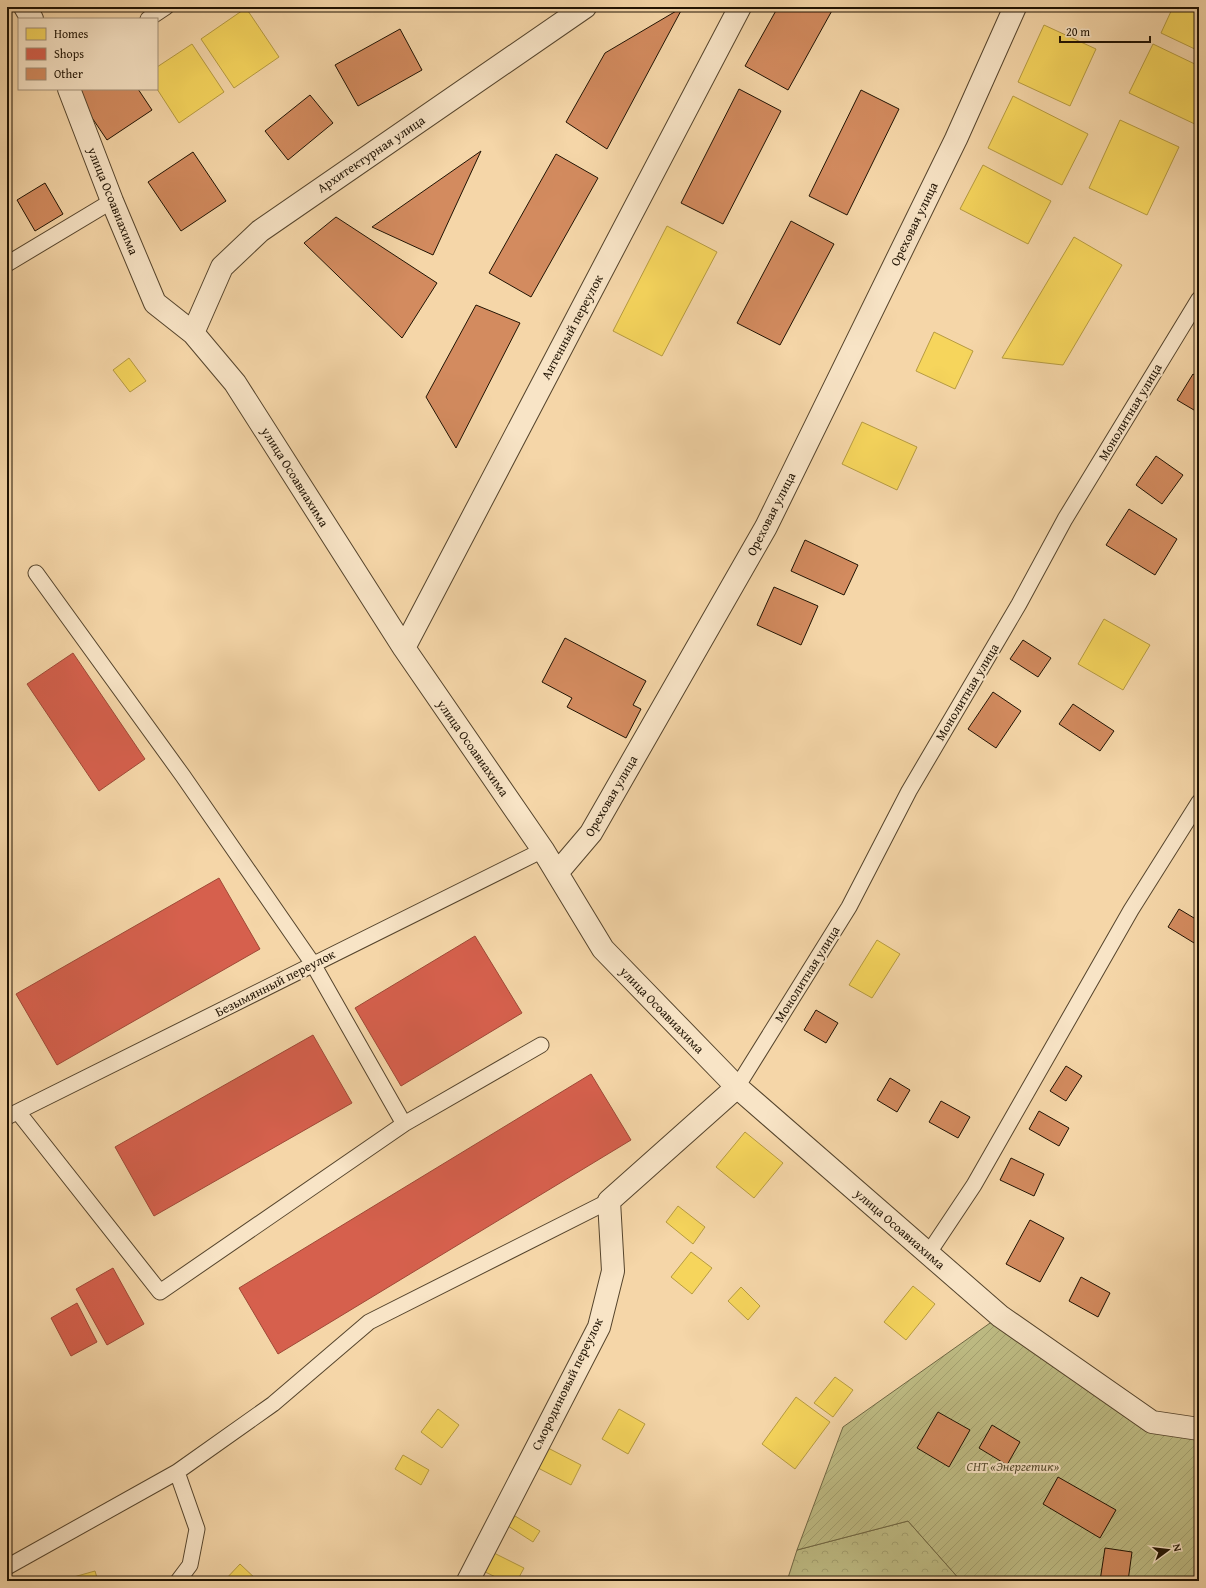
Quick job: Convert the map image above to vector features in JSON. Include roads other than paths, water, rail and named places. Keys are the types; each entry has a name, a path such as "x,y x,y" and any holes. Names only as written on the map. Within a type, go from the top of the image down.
{"street":[{"path":"24,7 31,18"},
{"name":"Архитектурная улица","path":"194,334 222,267 260,231 585,7"},
{"name":"Антенный переулок","path":"404,648 740,7"},
{"name":"Ореховая улица","path":"557,874 591,833 766,527 956,139 1015,7"},
{"name":"улица Осоавиахима","path":"69,90 112,201 155,303 194,334 235,383 404,648 543,850 603,949 737,1087 1000,1316 1152,1422 1199,1429"},
{"path":"609,1201 737,1087"},
{"name":"Смородиновый переулок","path":"468,1581 599,1327 613,1271 609,1201"}],"lane":[{"path":"150,18 166,7"},
{"path":"7,264 112,201"},
{"name":"Монолитная улица","path":"737,1087 849,907 909,791 1019,604 1065,519 1199,299"},
{"path":"36,573 183,776 313,964 404,1124"},
{"path":"928,1254 974,1185 1131,910 1199,802"},
{"name":"Безымянный переулок","path":"12,1114 543,850"},
{"path":"12,1114 160,1292 404,1124 541,1045"},
{"path":"7,1566 177,1472 273,1404 369,1322 609,1201"},
{"path":"177,1472 196,1529 190,1565 178,1581"}],"park label":[{"name":"СНТ «Энергетик»","path":"1013,1466"}]}
